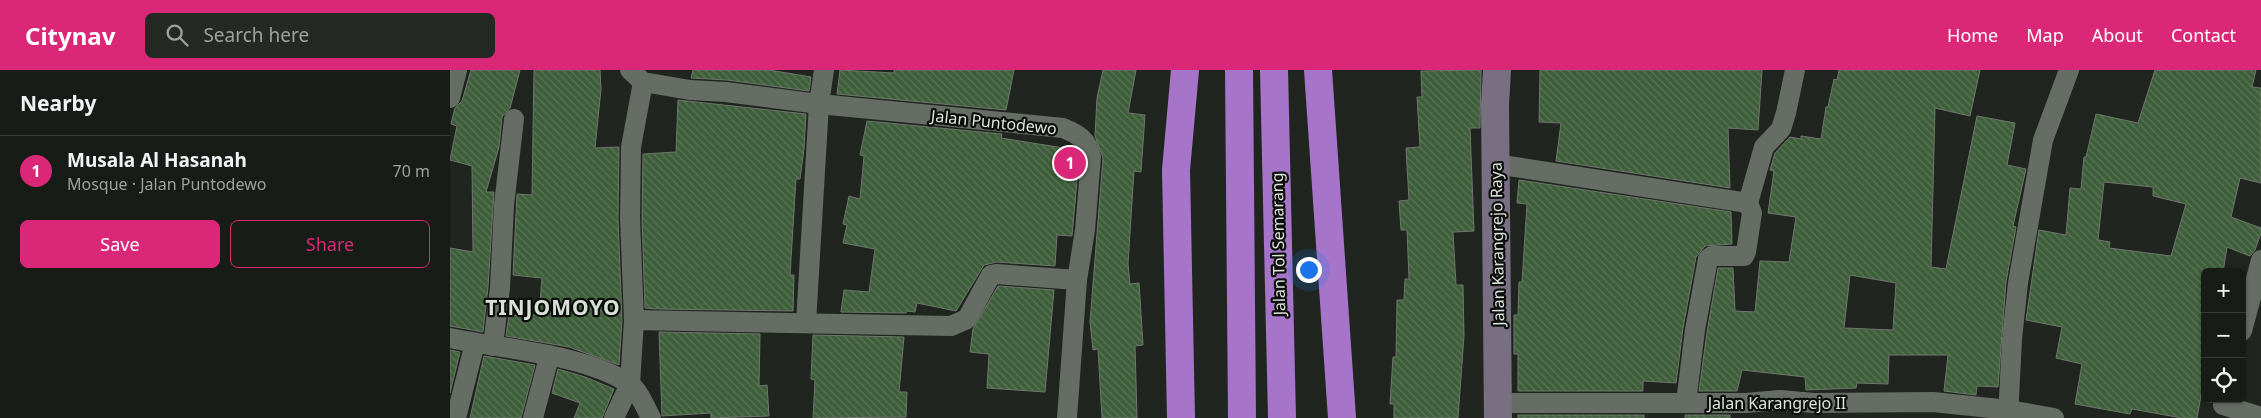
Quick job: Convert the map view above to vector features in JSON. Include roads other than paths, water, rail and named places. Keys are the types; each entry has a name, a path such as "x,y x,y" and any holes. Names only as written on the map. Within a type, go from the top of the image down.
{"highway":[{"path":"1180,418 1176,170 1185,70"},
{"path":"1239,70 1242,418"},
{"name":"Jalan Tol Semarang","path":"1274,70 1282,418"},
{"path":"1318,70 1342,418"}],"main road":[{"name":"Jalan Karangrejo Raya","path":"1497,70 1498,411"}],"street":[{"path":"450,98 457,70"},
{"path":"806,323 819,104 824,70"},
{"path":"1686,404 1708,259 1712,256 1745,254 1752,213 1748,203 1764,147 1779,132 1786,113 1795,70"},
{"path":"2009,414 2012,339 2018,283 2042,140 2069,70"},
{"path":"614,418 630,384 634,320 630,218 631,147 636,76"},
{"name":"Jalan Puntodewo","path":"636,76 690,90 726,92 819,104 1063,128 1083,139 1089,146 1091,157 1085,230 1077,280 1067,418"},
{"path":"456,418 484,345 500,288 500,247 514,119"},
{"path":"1496,164 1748,203"},
{"path":"2246,316 2261,260"},
{"path":"634,320 951,326 967,319 987,280 996,274 1077,280"},
{"path":"450,338 575,362 630,384 651,418"},
{"path":"534,418 549,357"},
{"name":"Jalan Karangrejo II","path":"1498,411 1686,404 1746,411 1780,400 1814,403 1933,402 2009,414 2054,418"},
{"path":"2223,407 2261,417"}],"place":[{"name":"Musala Al Hasanah","path":"1070,163"}],"district":[{"name":"TINJOMOYO","path":"553,308"}]}
